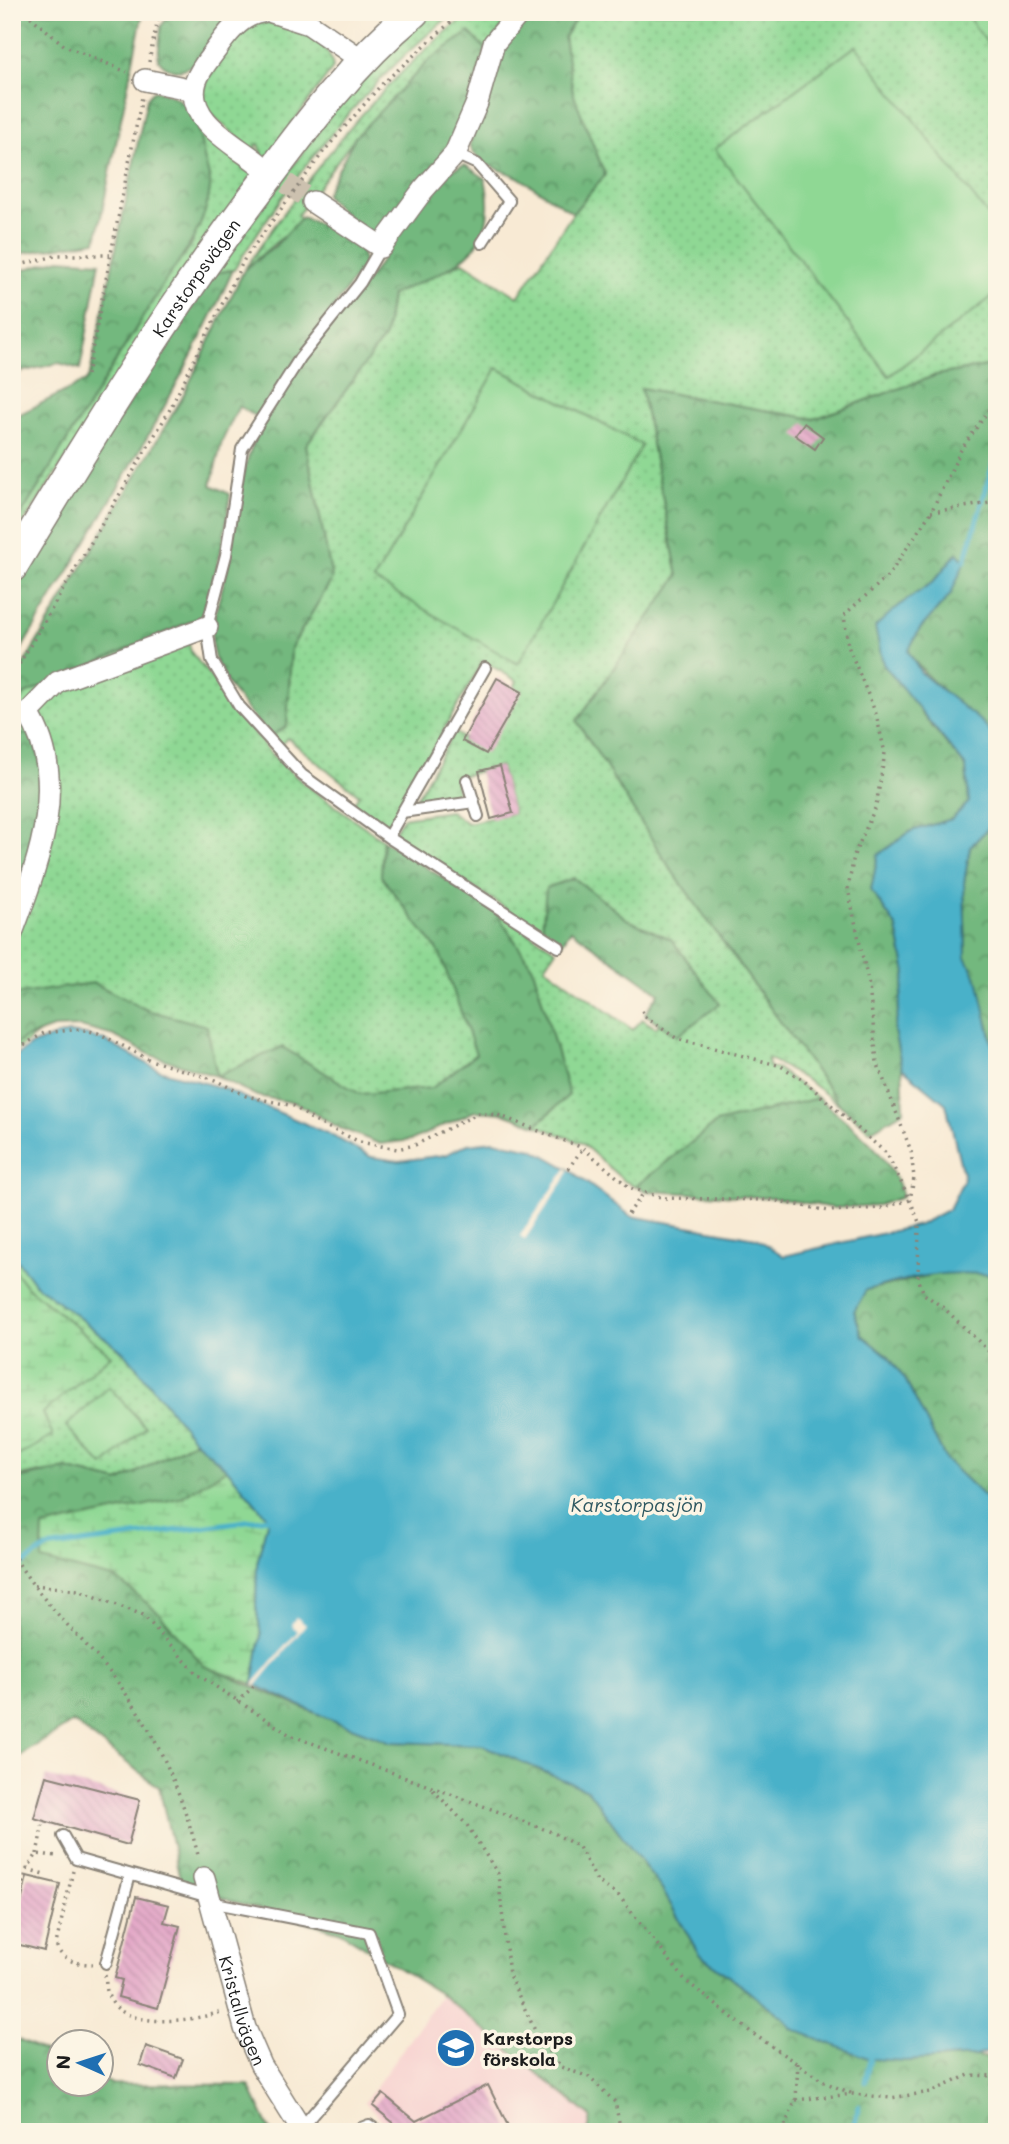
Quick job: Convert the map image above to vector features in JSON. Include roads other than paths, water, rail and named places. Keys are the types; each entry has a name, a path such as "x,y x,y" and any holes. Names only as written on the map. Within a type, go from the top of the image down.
{"main road":[{"name":"Karstorpsvägen","path":"12,567 134,365 238,216 332,92 414,12"}],"street":[{"path":"258,163 206,122 195,103 194,90 201,71 228,34 246,17 262,12"},
{"path":"272,12 309,24 362,60"},
{"path":"313,202 381,247 423,190 455,153 477,103 494,43 520,12"},
{"path":"145,80 194,90"},
{"path":"12,933 40,856 47,820 47,771 41,733 20,715 58,682 206,627"},
{"name":"Kristallvägen","path":"207,1892 238,2006 261,2065 302,2130"}],"lane":[{"path":"455,153 477,164 509,201 482,243"},
{"path":"381,247 360,283 300,358 242,449 226,555 206,627 212,661 226,686 257,728 302,775 388,837 559,947"},
{"path":"388,837 485,668"},
{"path":"467,780 478,816"},
{"path":"402,812 474,802"},
{"path":"63,1836 76,1859 130,1875 369,1933 398,2014 302,2130"},
{"path":"106,1963 130,1875"},
{"path":"351,2132 369,2125 379,2132"}],"water":[{"name":"Karstorpasjön","path":"957,553 965,561 951,594 919,630 908,651 921,673 984,724 997,740 997,819 970,847 964,883 966,957 979,983 997,1065 997,1278 994,1275 959,1273 900,1281 866,1290 854,1311 862,1335 888,1356 906,1381 946,1460 997,1509 997,2050 975,2056 906,2061 870,2059 792,2029 784,2018 699,1954 663,1891 588,1790 482,1745 391,1742 327,1718 253,1684 261,1635 256,1607 257,1564 268,1518 227,1469 195,1441 126,1354 34,1283 12,1253 12,1059 29,1046 53,1037 69,1033 86,1035 105,1041 159,1070 222,1088 329,1134 371,1157 399,1161 445,1155 468,1144 494,1141 533,1149 567,1168 631,1216 756,1238 784,1256 919,1225 949,1209 964,1179 946,1104 902,1068 894,1031 906,973 897,928 871,890 878,855 911,831 952,819 969,802 966,767 883,664 875,627 898,606 933,582"}],"waterway":[{"path":"965,561 997,451"},
{"path":"12,1572 46,1548 268,1518"},
{"path":"865,2082 870,2059"},
{"path":"853,2132 859,2106"}],"tunnel":[{"path":"261,165 313,202"}],"place":[{"name":"Karstorps förskola","path":"456,2048"}]}
